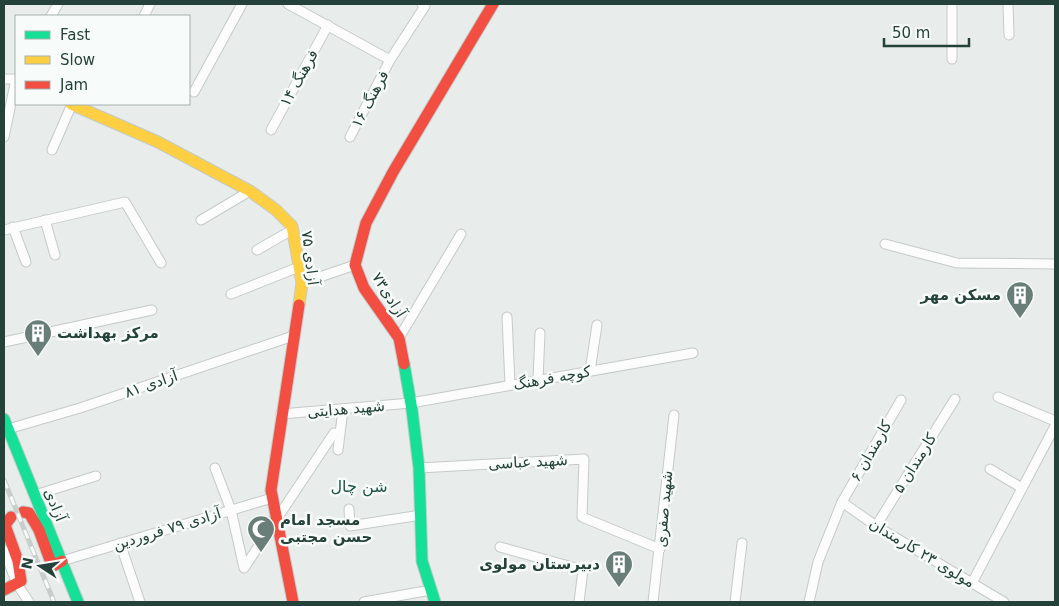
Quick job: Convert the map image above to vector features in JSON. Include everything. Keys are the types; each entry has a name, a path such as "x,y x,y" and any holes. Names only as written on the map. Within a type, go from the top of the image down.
{"street":[{"path":"52,15 58,4"},
{"path":"194,92 242,4"},
{"path":"288,4 302,7 328,26 390,60"},
{"name":"فرهنگ ۱۶","path":"350,137 390,60 425,6 422,4"},
{"name":"آزادی۷۳","path":"435,602 422,561 419,468 411,403 399,338 364,288 355,265 366,223 393,172 492,4"},
{"path":"952,4 952,59"},
{"path":"1008,4 1008,35"},
{"name":"فرهنگ ۱۴","path":"271,130 328,26"},
{"path":"4,137 15,84"},
{"path":"52,150 71,105"},
{"name":"آزادی ۷۵","path":"73,105 158,142 250,191 276,210 292,226 302,283 271,490 292,602"},
{"path":"201,220 250,191"},
{"path":"26,262 8,229 125,202 161,263"},
{"path":"45,220 55,255"},
{"path":"257,250 292,230"},
{"path":"399,338 461,234"},
{"path":"885,244 957,262 1055,264"},
{"path":"302,283 355,265"},
{"path":"231,294 299,267"},
{"path":"4,342 152,310"},
{"path":"507,316 510,385"},
{"path":"590,371 598,325"},
{"path":"538,380 540,333"},
{"name":"آزادی ۸۱","path":"6,424 80,408 293,336"},
{"name":"کوچه فرهنگ","path":"411,403 693,353"},
{"path":"998,397 1055,421"},
{"name":"کارمندان ۵","path":"876,526 955,399"},
{"name":"کارمندان ۶","path":"809,602 818,562 842,502 900,400"},
{"name":"شهید هدایتی","path":"281,414 411,403"},
{"path":"338,450 343,409"},
{"name":"شهید صفری","path":"654,602 674,416"},
{"name":"آزادی","path":"6,424 78,602"},
{"path":"972,583 1055,426"},
{"path":"215,468 231,510 244,568 334,432"},
{"name":"شهید عباسی","path":"419,468 584,459 582,517 660,549"},
{"path":"990,469 1022,488"},
{"path":"35,495 96,476"},
{"name":"آزادی ۷۹ فروردین","path":"62,561 272,498"},
{"name":"مولوی ۲۳ کارمندان","path":"842,502 876,526 1004,602"},
{"path":"348,509 350,526 420,515"},
{"path":"23,512 29,513 50,560 55,565 62,561"},
{"path":"11,516 5,525 6,532 29,602"},
{"path":"120,543 140,602"},
{"path":"735,602 742,543"},
{"path":"500,547 583,570 579,602"},
{"path":"4,550 20,579"},
{"path":"4,590 20,579"},
{"path":"364,602 431,590"}],"railway":[{"path":"4,480 54,602"}],"traffic: fast":[{"path":"404,364 419,468 422,561 435,602"},
{"path":"4,419 78,602"}],"traffic: slow":[{"path":"73,105 158,142 250,191 276,210 292,226 302,283 299,305"}],"traffic: jam":[{"path":"404,364 399,338 364,288 355,265 366,223 393,172 493,4"},
{"path":"293,602 271,490 299,305"},
{"path":"23,512 29,513 39,530 50,560 55,565 62,561"},
{"path":"4,590 21,581 18,561 5,525 11,517"}],"place":[{"name":"مسکن مهر","path":"1020,319"},
{"name":"مرکز بهداشت","path":"38,357"},
{"name":"مسجد امام حسن مجتبی","path":"261,553"},
{"name":"دبیرستان مولوی","path":"619,588"}],"district":[{"name":"شن چال","path":"359,486"}]}
